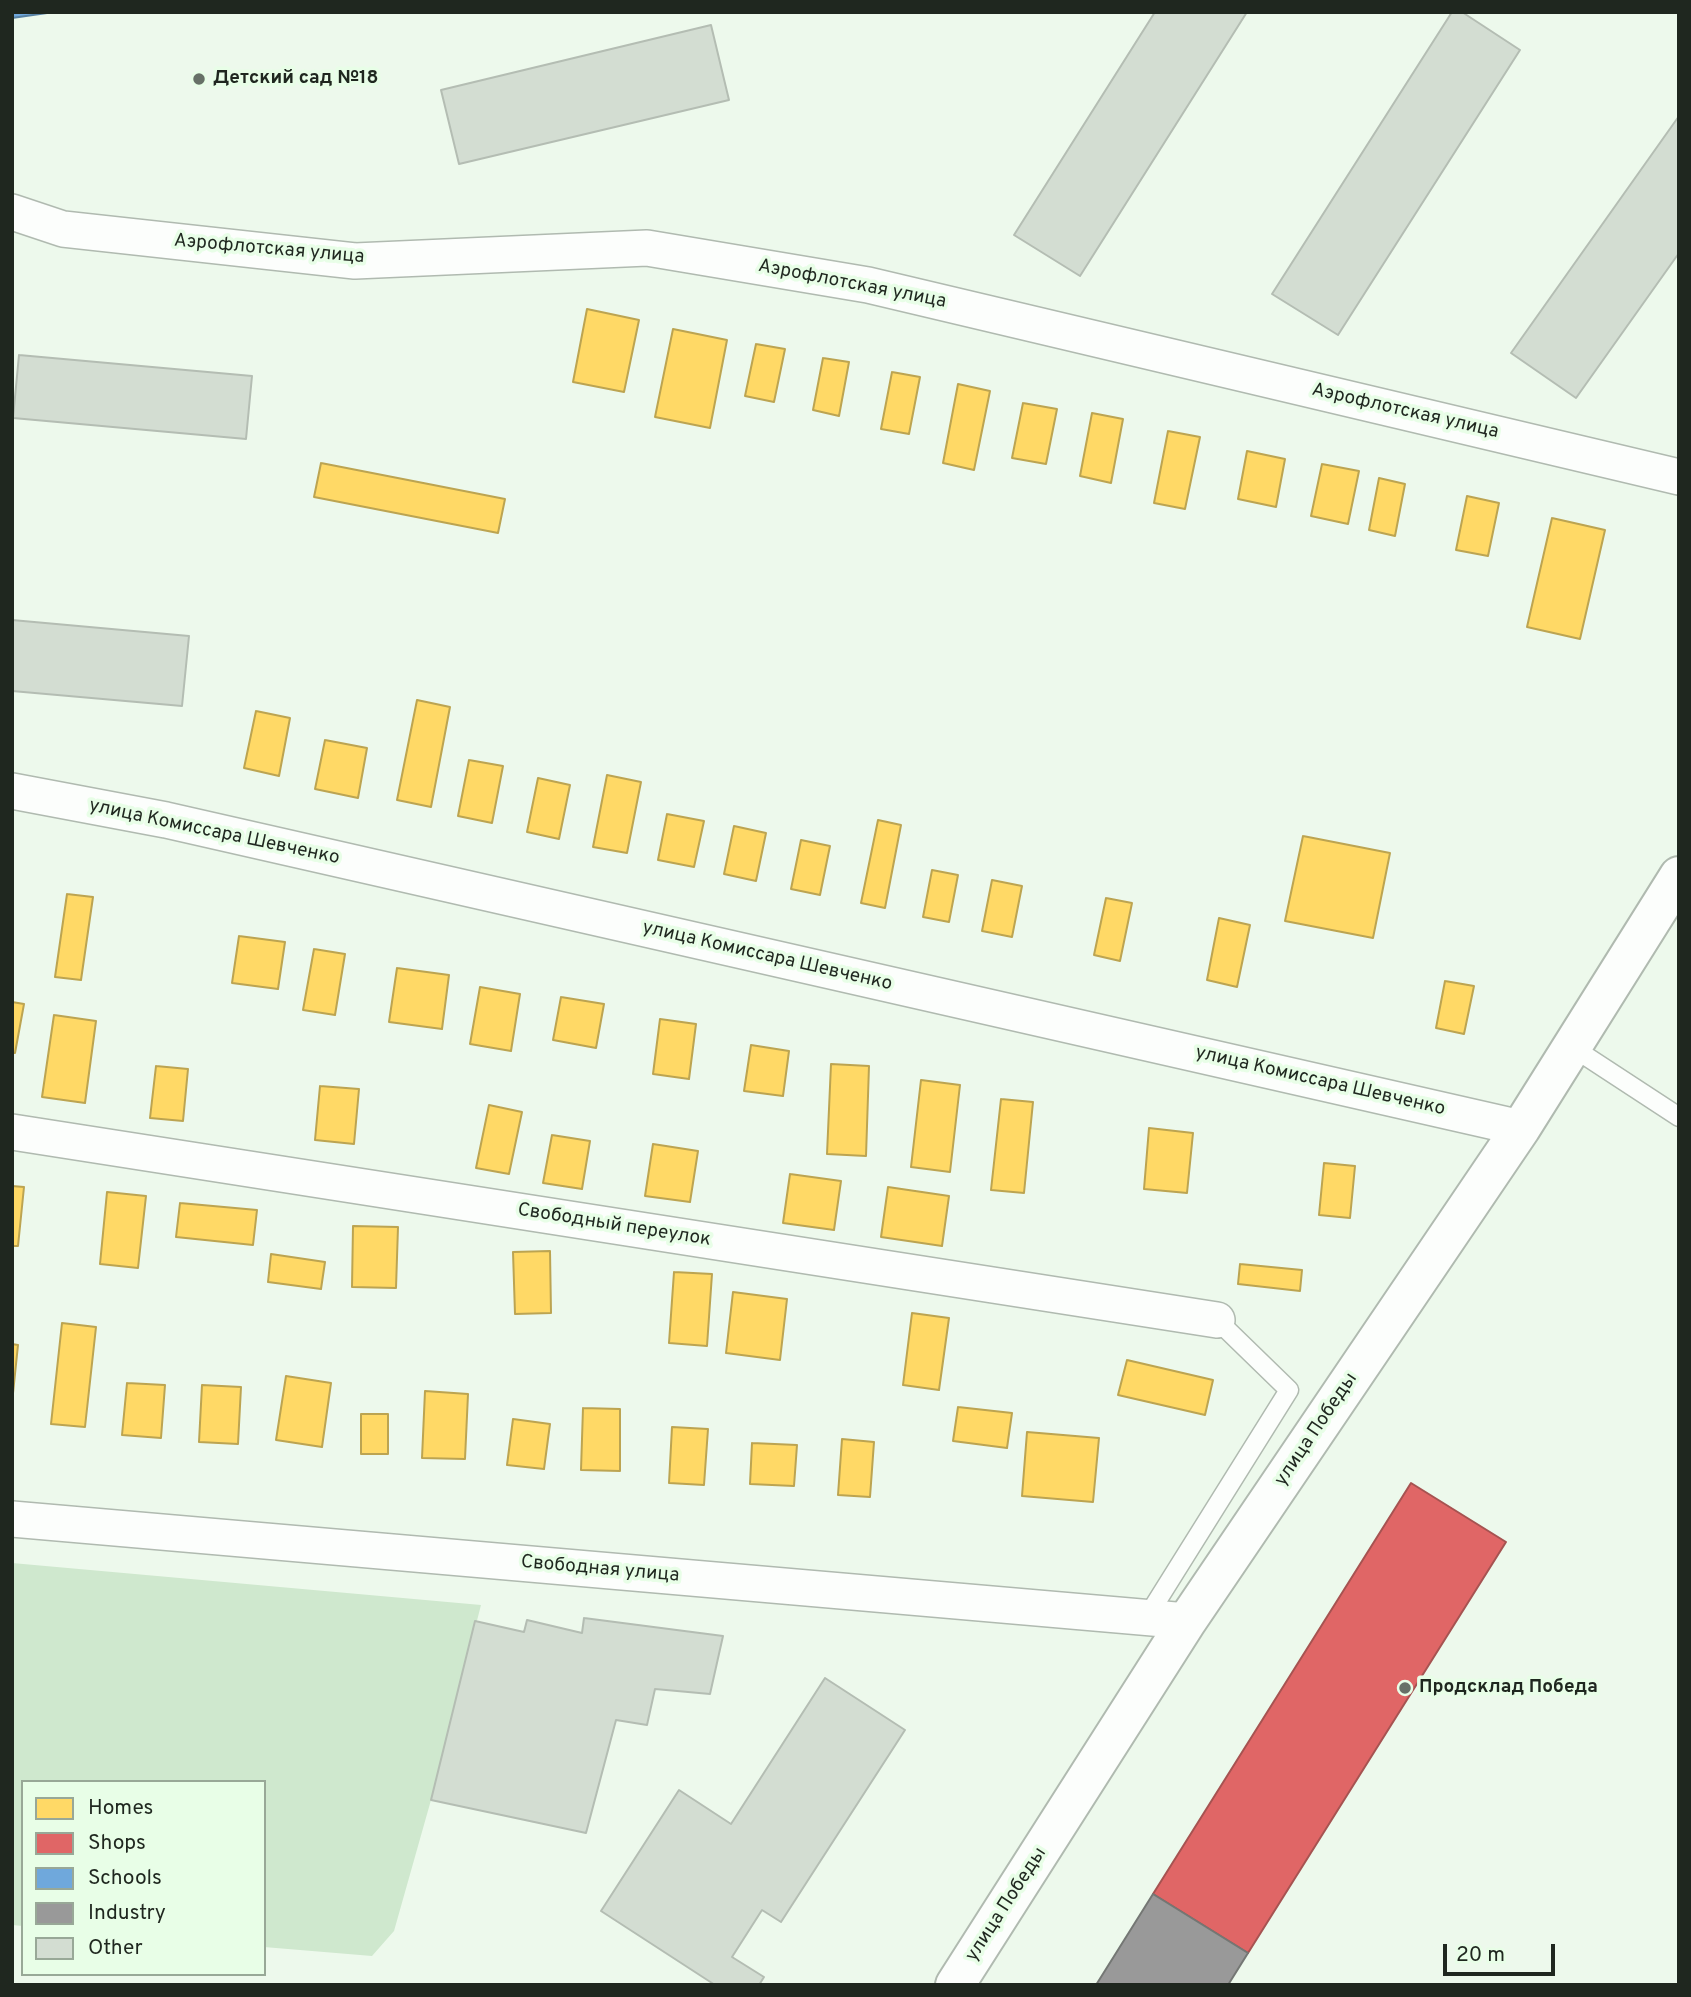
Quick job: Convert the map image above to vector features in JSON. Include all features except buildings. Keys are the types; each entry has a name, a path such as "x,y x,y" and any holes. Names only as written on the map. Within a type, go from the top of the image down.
{"street":[{"name":"Аэрофлотская улица","path":"12,212 63,229 355,261 647,248 868,285 1679,477"},
{"name":"улица Комиссара Шевченко","path":"12,791 179,823 1521,1128"},
{"name":"улица Победы","path":"956,1985 1187,1621 1521,1128 1679,876"},
{"name":"Свободный переулок","path":"12,1132 1217,1320"},
{"name":"Свободная улица","path":"12,1519 1187,1621"}],"lane":[{"path":"1572,1046 1679,1117"},
{"path":"1147,1617 1289,1390 1217,1320"}],"green space":[{"path":"12,1563 481,1605 394,1931 372,1956 266,1947 266,1780 21,1780 21,1926 12,1925"}],"place":[{"name":"Детский сад №18","path":"199,79"},
{"name":"Продсклад Победа","path":"1405,1688"}]}
